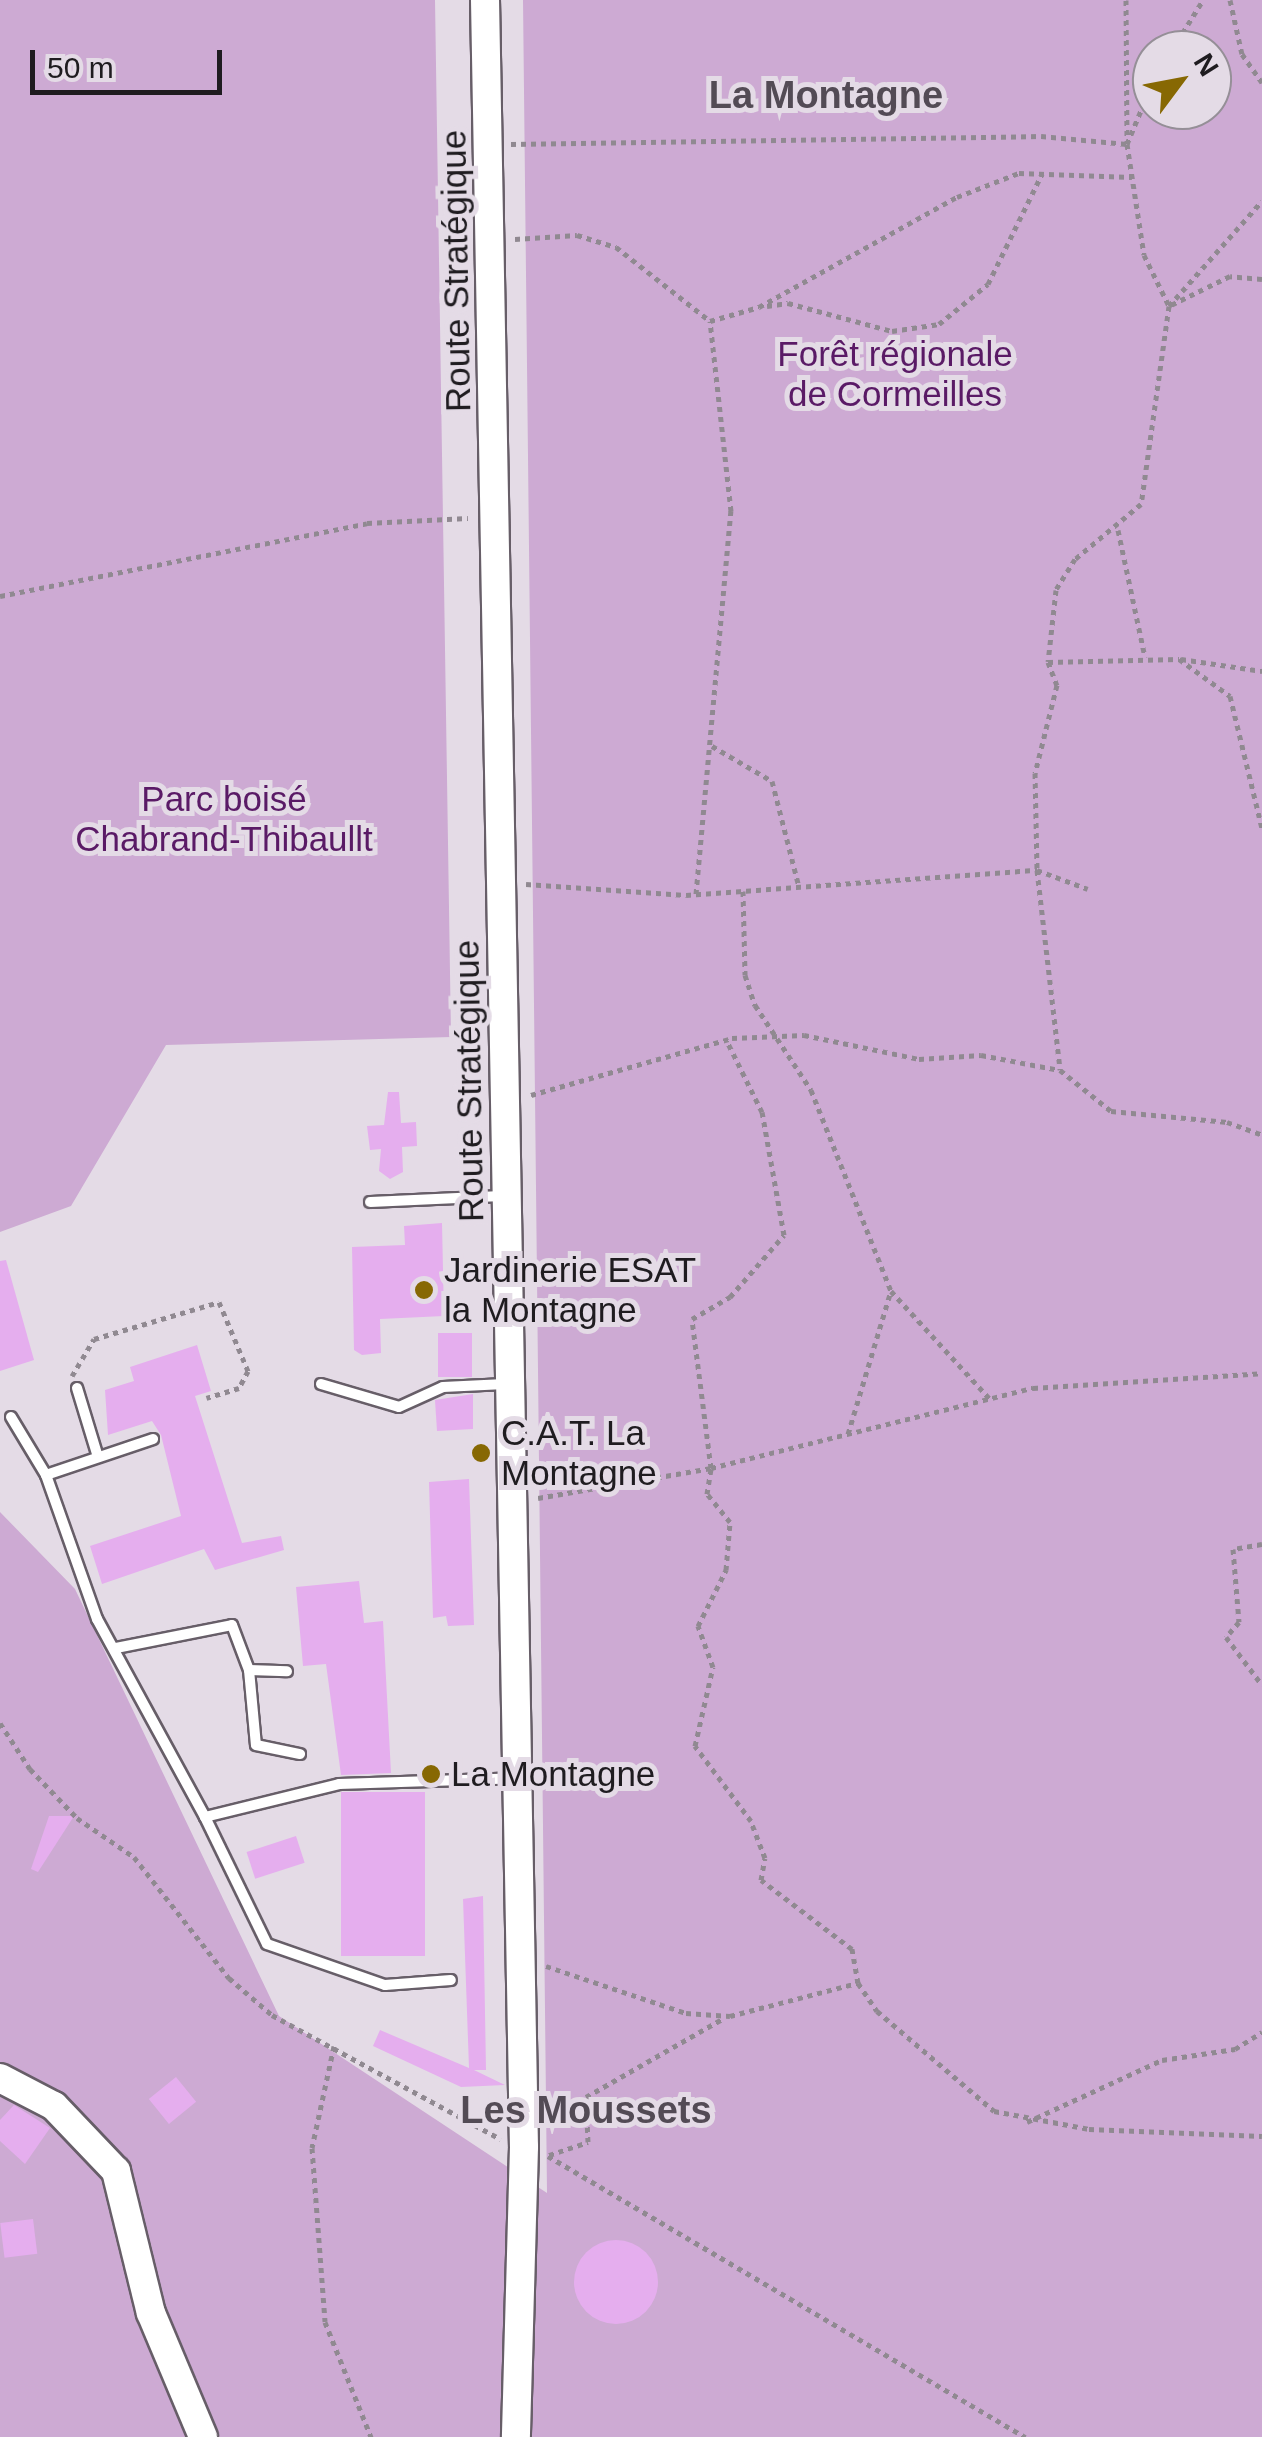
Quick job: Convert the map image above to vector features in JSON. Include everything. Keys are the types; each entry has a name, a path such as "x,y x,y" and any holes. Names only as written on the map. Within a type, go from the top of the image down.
{"street":[{"name":"Route Stratégique","path":"488,8 517,1778 522,1962 535,2151 516,2437"},
{"path":"0,2078 54,2106 116,2171 151,2312 203,2437"}],"lane":[{"path":"370,1202 508,1196"},
{"path":"321,1384 399,1407 443,1387 512,1384"},
{"path":"77,1388 98,1458"},
{"path":"11,1417 46,1475 97,1620 116,1648 205,1817 267,1944 386,1985 451,1980"},
{"path":"46,1475 153,1439"},
{"path":"116,1648 232,1626 249,1670 256,1745 260,1752 300,1754"},
{"path":"249,1670 287,1670"},
{"path":"205,1817 339,1784 517,1778"}],"path":[{"path":"1060,1070 1036,870 1035,773 1057,684 1048,662 1056,590 1075,560 1118,530 1141,504 1154,453 1169,306 1144,255 1127,144 1126,0"},
{"path":"1184,30 1203,0"},
{"path":"1230,0 1242,54 1262,83"},
{"path":"1127,144 1133,130"},
{"path":"492,144 1041,136 1127,144"},
{"path":"759,308 957,197 1019,173 1132,177"},
{"path":"710,321 788,302 892,331 939,324 988,284 1043,173"},
{"path":"1169,306 1262,201"},
{"path":"494,240 578,235 616,247 710,321 730,512 696,894"},
{"path":"1169,306 1230,276 1262,279"},
{"path":"0,596 367,523 468,518"},
{"path":"1118,530 1145,657"},
{"path":"1048,662 1145,657 1262,670"},
{"path":"1179,659 1230,696 1262,828"},
{"path":"712,746 772,781 799,887"},
{"path":"502,881 696,894 1036,870 1088,889"},
{"path":"743,891 745,975 811,1090 891,1292 990,1399"},
{"path":"506,1099 726,1039 777,1036 919,1059 981,1055 1060,1070 1111,1111 1228,1122 1262,1135"},
{"path":"726,1039 762,1112 784,1235 730,1297 692,1320 711,1468 707,1494 730,1522 726,1570 698,1626 713,1667 698,1708 695,1746 751,1821 765,1858 761,1880 852,1949 858,1983 953,2081 994,2111 1028,2122 1262,2136"},
{"path":"848,1434 891,1292"},
{"path":"77,1388 69,1370 94,1339 207,1300 228,1308 248,1370 239,1388 206,1398"},
{"path":"526,1500 711,1468 990,1399 1143,1377 1262,1374"},
{"path":"1262,1544 1233,1549 1239,1622 1226,1637 1262,1685"},
{"path":"0,1723 65,1806 134,1857 182,1909 229,1978 272,2015 535,2151 1025,2437"},
{"path":"522,1962 686,2013 730,2016"},
{"path":"541,2116 586,2097 699,2025 858,1983"},
{"path":"1028,2122 1162,2060 1235,2049 1262,2032"},
{"path":"334,2046 312,2148 325,2322 370,2437"},
{"path":"535,2151 588,2142 586,2097"}],"green space":[{"name":"Parc boisé Chabrand-Thibaullt","path":"0,0 435,0 451,1037 166,1045 71,1206 0,1232"},
{"name":"Forêt régionale de Cormeilles","path":"523,0 1262,0 1262,2437 0,2437 0,1512 75,1589 279,2016 547,2193"}],"building":[{"path":"388,1092 399,1092 401,1123 416,1122 417,1146 402,1147 403,1172 390,1179 379,1171 381,1149 370,1150 367,1126 384,1125"},
{"path":"442,1223 444,1316 380,1319 381,1353 362,1355 354,1350 352,1247 405,1245 404,1226"},
{"path":"6,1260 34,1360 0,1371 0,1261"},
{"path":"438,1333 472,1333 472,1377 438,1377"},
{"path":"197,1345 211,1391 195,1396 242,1543 281,1536 284,1550 215,1570 204,1549 102,1584 90,1546 181,1516 161,1435 152,1421 108,1435 105,1390 134,1381 130,1367"},
{"path":"473,1394 473,1429 437,1431 435,1400"},
{"path":"469,1479 474,1625 448,1626 446,1616 433,1618 429,1482"},
{"path":"359,1581 364,1623 383,1621 391,1773 341,1775 326,1664 303,1666 296,1587"},
{"path":"341,1792 425,1792 425,1956 341,1956"},
{"path":"49,1816 74,1816 38,1872 31,1869"},
{"path":"296,1836 305,1863 255,1879 247,1852"},
{"path":"483,1896 486,2070 474,2070 505,2085 461,2087 373,2046 380,2030 469,2068 463,1899"},
{"path":"176,2077 196,2102 169,2124 149,2099"},
{"path":"14,2105 50,2128 25,2164 0,2141 0,2120"},
{"path":"33,2219 37,2254 5,2258 0,2223"},
{"path":"608,2240 624,2240 640,2247 651,2258 658,2282 655,2298 646,2312 624,2324 608,2324 592,2317 581,2306 574,2290 574,2274 581,2258 592,2247"}],"place":[{"name":"Jardinerie ESAT la Montagne","path":"424,1290"},
{"name":"C.A.T. La Montagne","path":"481,1453"},
{"name":"La Montagne","path":"431,1774"}],"district":[{"name":"La Montagne","path":"826,96"},
{"name":"Les Moussets","path":"586,2111"}]}
